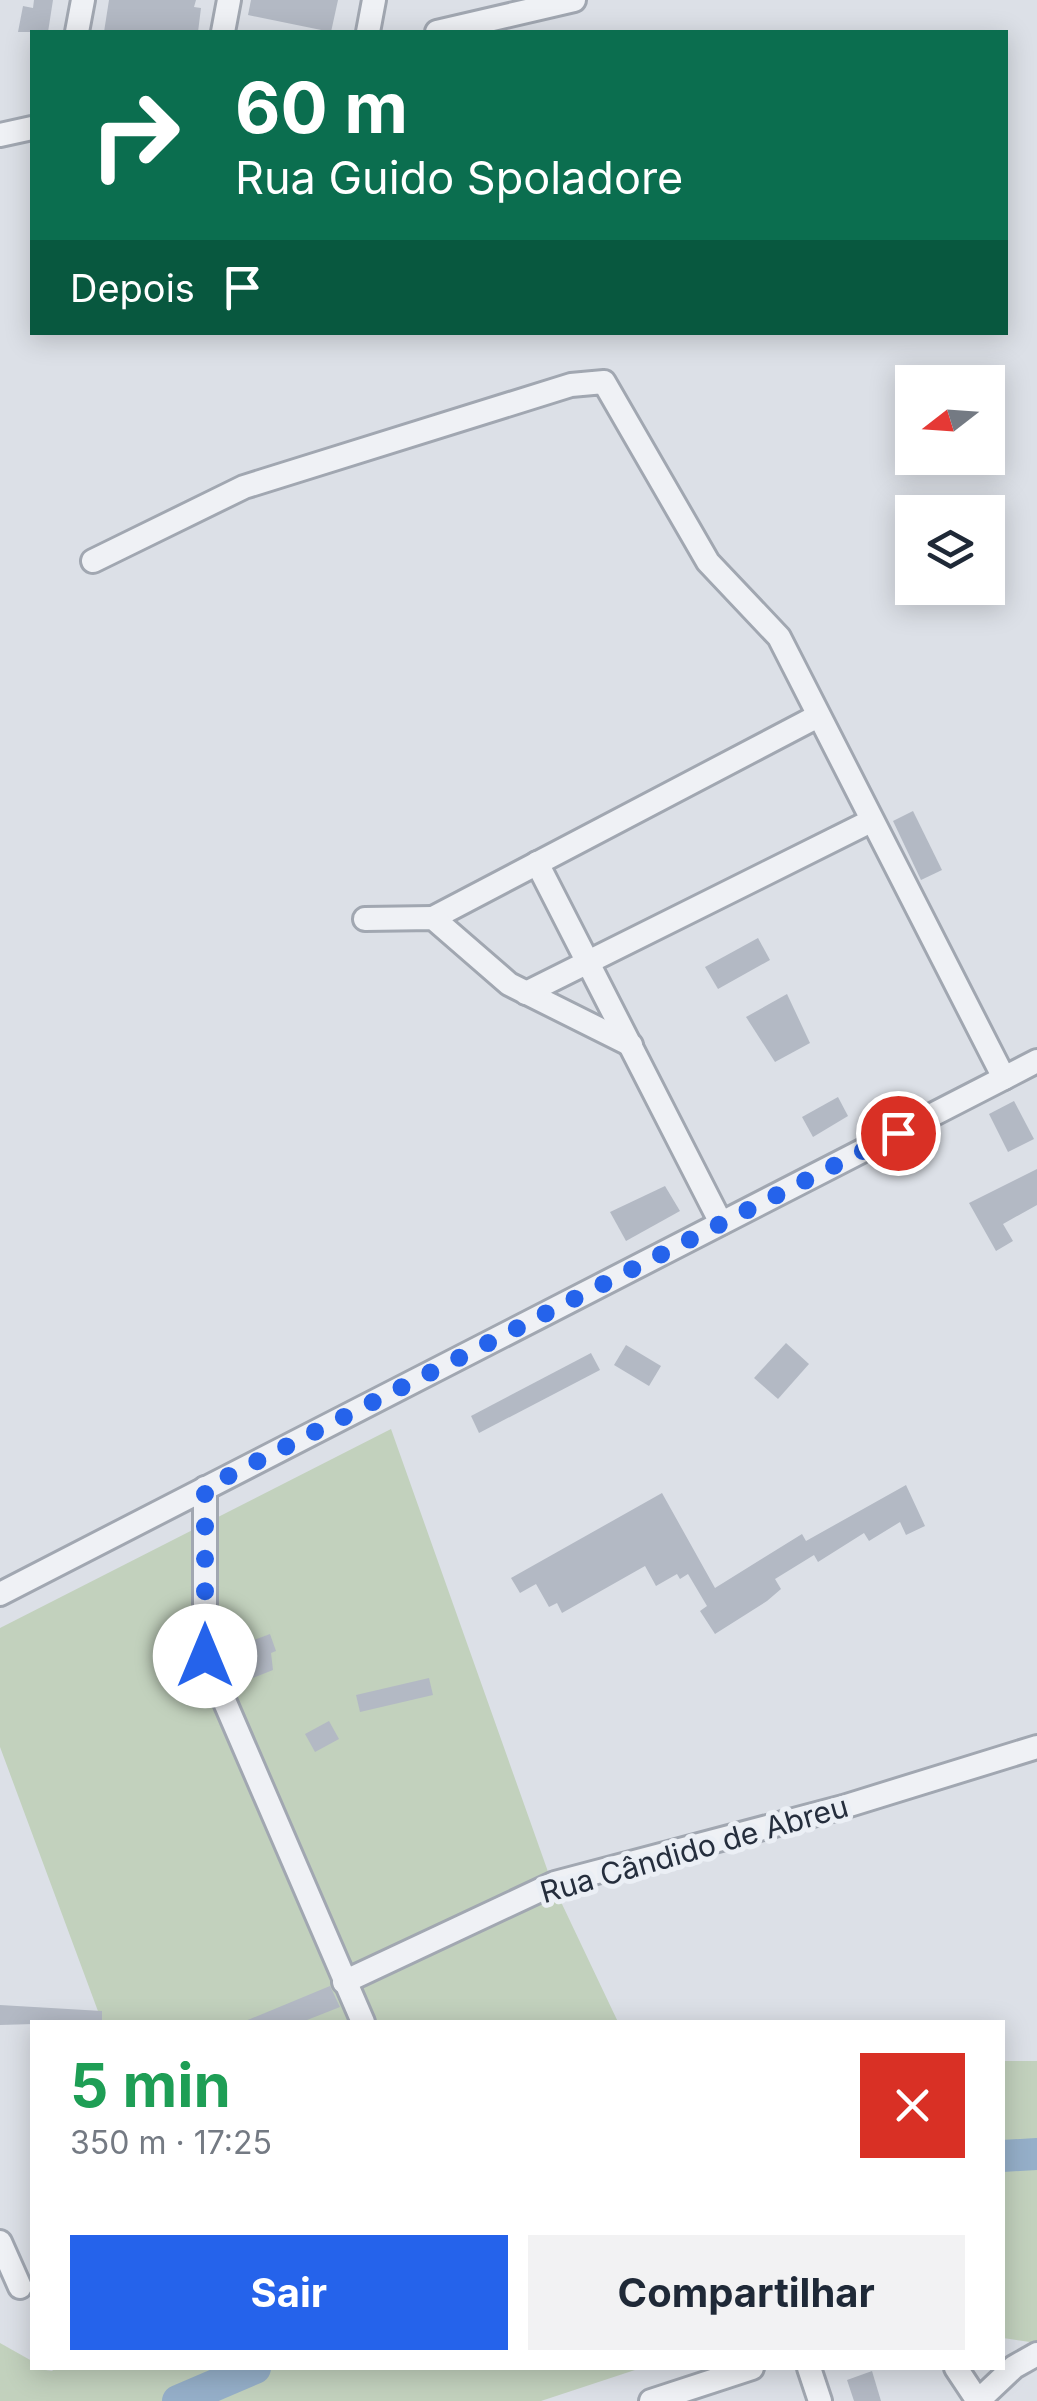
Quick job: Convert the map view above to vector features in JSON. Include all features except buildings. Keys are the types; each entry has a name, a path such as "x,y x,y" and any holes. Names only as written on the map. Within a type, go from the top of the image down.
{"street":[{"path":"77,30 83,0"},
{"path":"223,30 229,0"},
{"path":"368,30 374,0"},
{"path":"443,30 521,6 574,0"},
{"path":"0,135 30,128"},
{"path":"92,561 244,487 554,390 598,380 612,394 708,562 778,637 1004,1078"},
{"path":"365,918 433,918 818,716"},
{"path":"526,993 871,821"},
{"path":"537,863 721,1223"},
{"path":"433,918 509,984 631,1045"},
{"path":"0,1594 1037,1062"},
{"path":"205,1488 205,1656 361,2020"},
{"name":"Rua Cândido de Abreu","path":"344,1982 555,1883 843,1807 1037,1747"},
{"path":"0,2242 20,2287"},
{"path":"1005,2354 1037,2354"},
{"path":"957,2370 978,2401 1014,2367 1037,2354"},
{"path":"663,2399 746,2370"},
{"path":"810,2370 820,2401"}],"green space":[{"path":"391,1429 552,1883 617,2020 101,2020 0,1747 0,1628"},
{"path":"1005,2061 1037,2061 1037,2343 1005,2338"},
{"path":"0,2343 30,2360 30,2370 52,2371 635,2370 541,2401 0,2401"}],"waterway":[{"path":"1005,2156 1037,2154"},
{"path":"178,2401 250,2370"}],"route":[{"path":"205,1656 205,1488 898,1133"}]}
